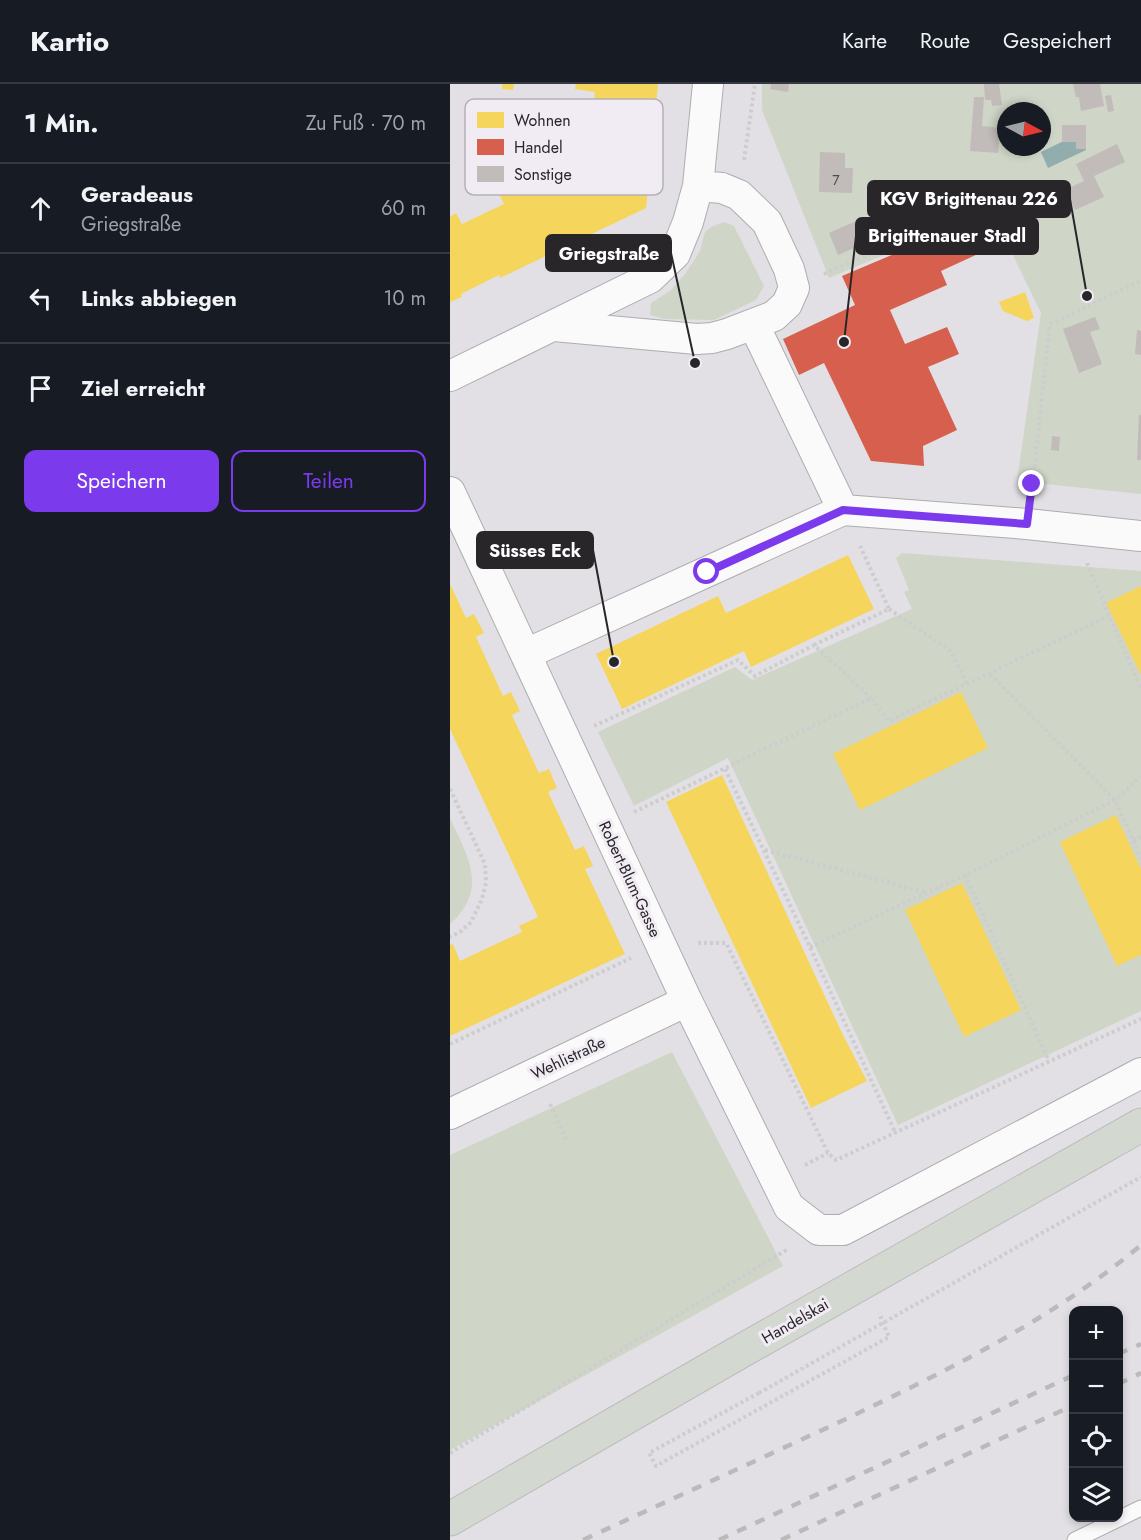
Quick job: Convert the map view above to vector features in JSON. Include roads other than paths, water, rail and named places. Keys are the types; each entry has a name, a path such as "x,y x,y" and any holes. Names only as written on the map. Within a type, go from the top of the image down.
{"highway":[{"name":"Handelskai","path":"450,1519 1141,1125"}],"street":[{"path":"450,376 650,278 675,254 688,222 698,186 708,84"},
{"path":"554,327 697,339 712,338 774,316 790,296 789,269 767,222 739,195 722,188 698,186"},
{"path":"754,325 843,510"},
{"name":"Robert-Blum-Gasse","path":"450,492 687,1002 789,1207 831,1230 1141,1073"},
{"path":"526,654 843,510 1027,524 1141,536"},
{"name":"Wehlistraße","path":"450,1114 687,1002"}],"lane":[{"path":"1075,1540 1141,1508"}],"water":[{"path":"1078,134 1086,150 1048,168 1043,156 1051,156 1051,147"}],"railway":[{"path":"583,1540 848,1418 1000,1341 1072,1296 1141,1245"},
{"path":"1123,1352 1141,1344"},
{"path":"1123,1382 1141,1373"},
{"path":"719,1540 1069,1377"},
{"path":"781,1540 1069,1407"}],"place":[{"name":"KGV Brigittenau 226","path":"1087,296"},
{"name":"Brigittenauer Stadl","path":"844,342"},
{"name":"Griegstraße","path":"695,363"},
{"name":"Süsses Eck","path":"614,662"}]}
